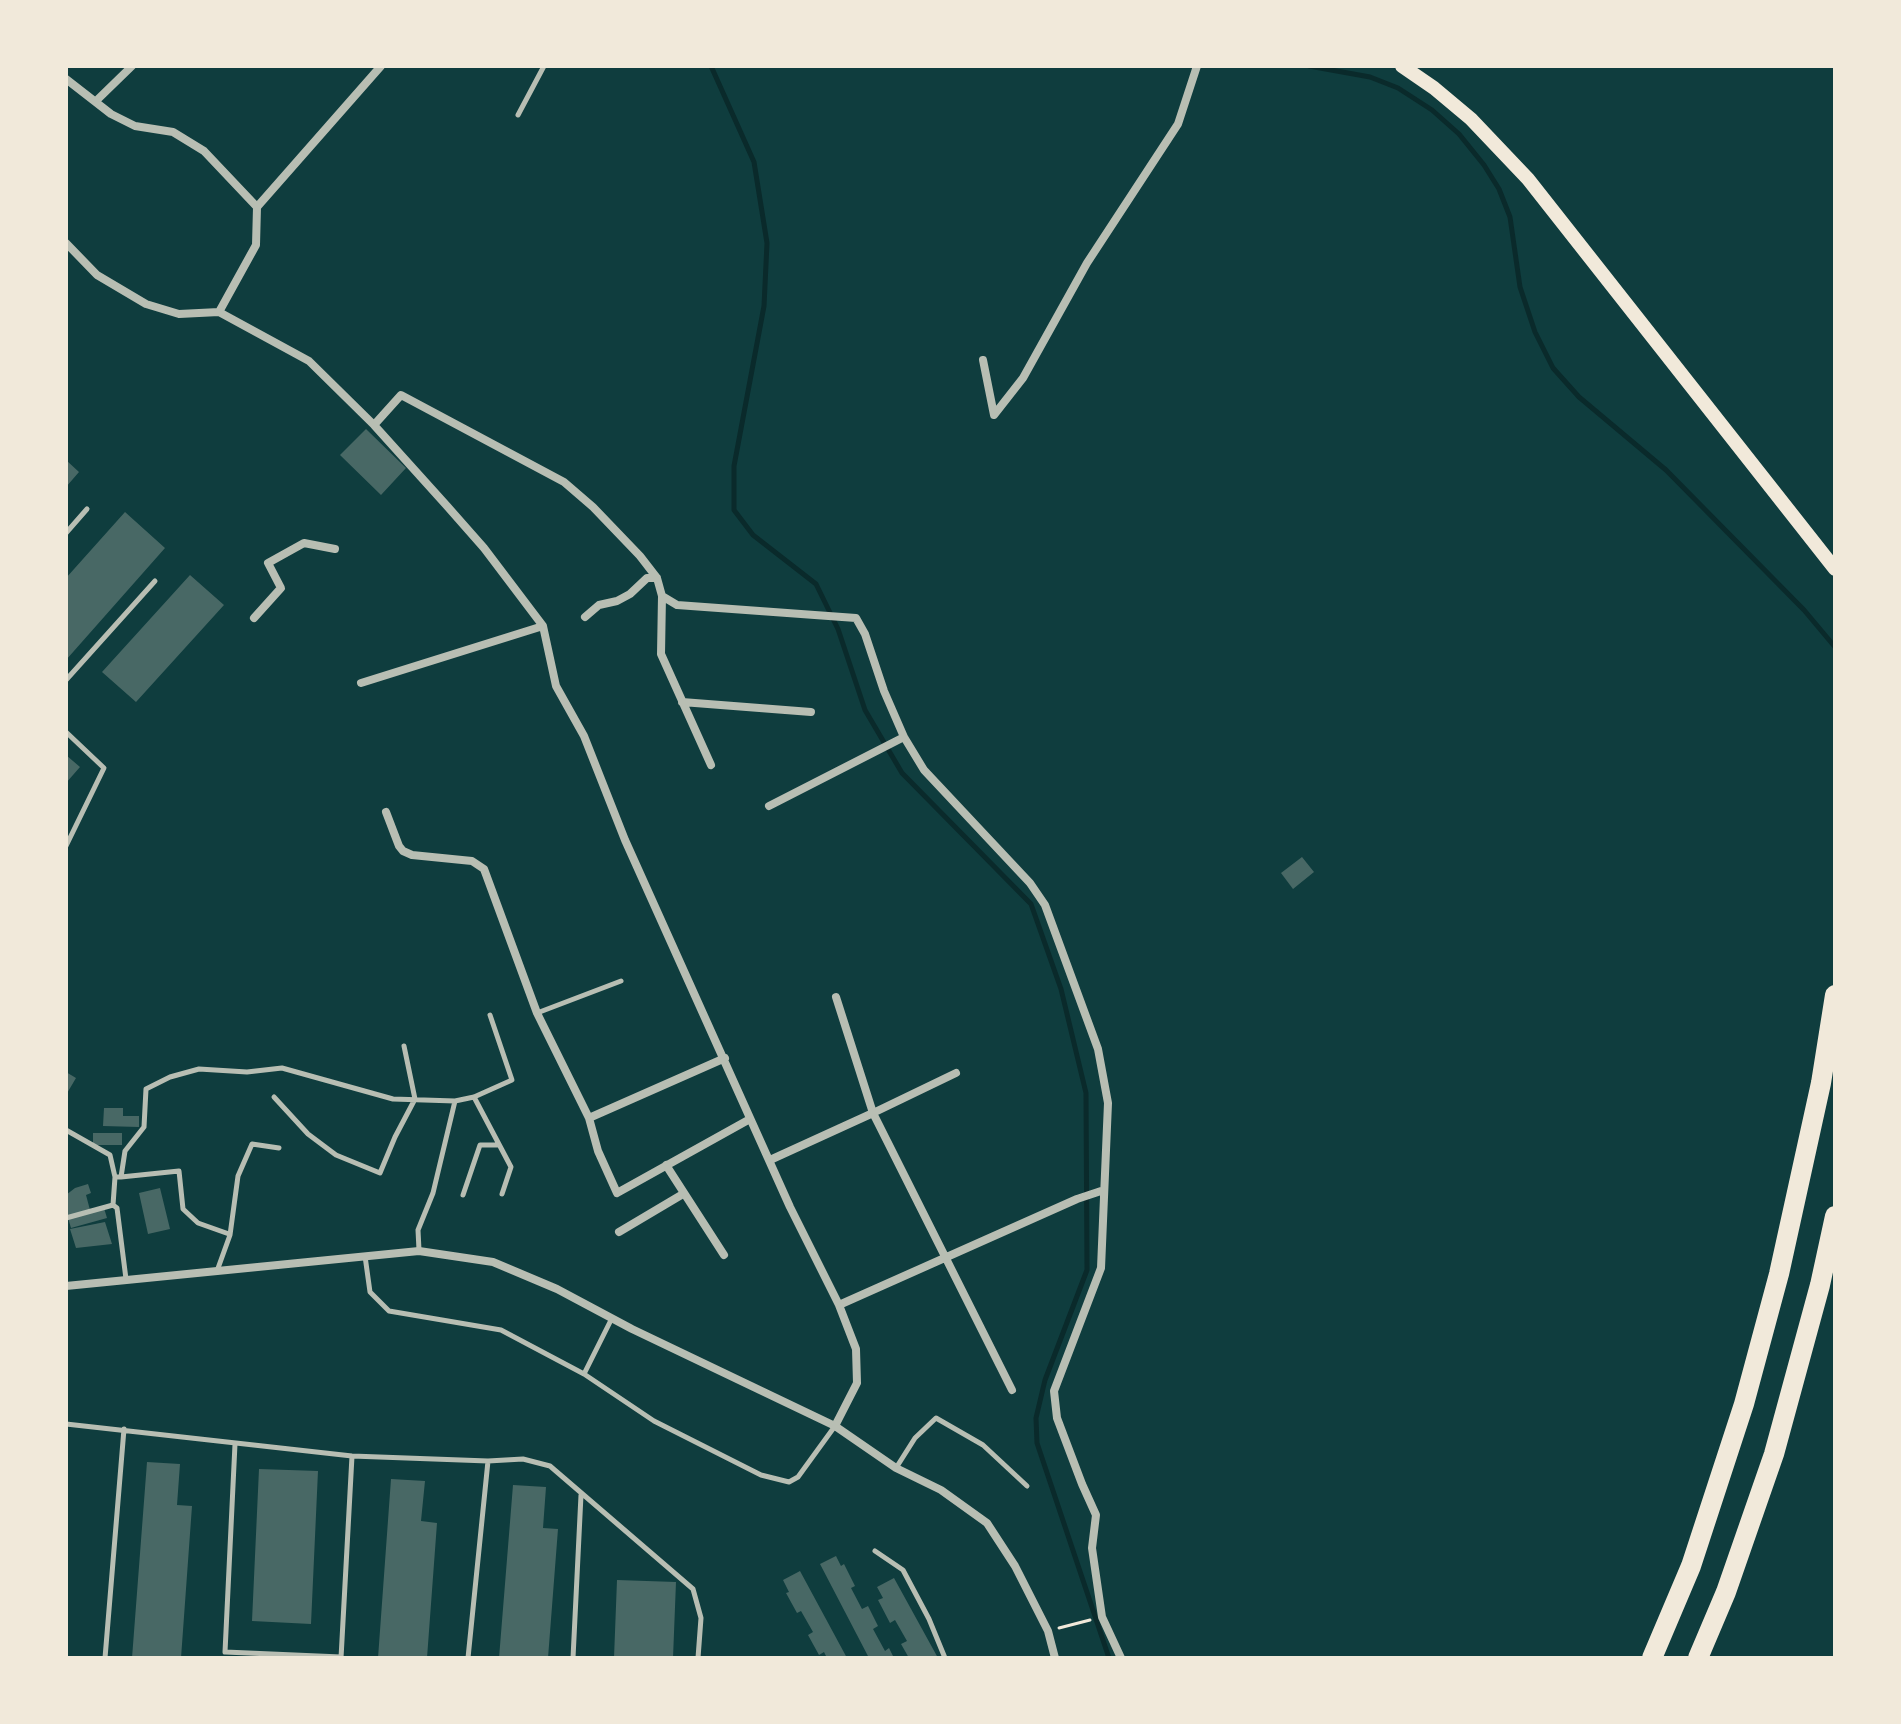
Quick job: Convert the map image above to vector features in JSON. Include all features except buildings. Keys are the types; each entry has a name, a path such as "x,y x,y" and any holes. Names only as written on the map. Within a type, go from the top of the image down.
{"highway":[{"path":"1652,1658 1691,1566 1744,1404 1779,1274 1821,1083 1835,995"},
{"path":"1698,1658 1726,1592 1774,1454 1820,1285 1835,1216"}],"main road":[{"path":"1402,66 1471,119 1528,179 1835,569"}],"street":[{"path":"96,101 132,66"},
{"path":"219,312 256,245 257,207 381,66"},
{"path":"983,360 994,415 1023,378 1087,263 1178,124 1197,66"},
{"path":"66,79 111,114 135,126 173,132 204,151 257,207"},
{"path":"66,243 97,275 146,304 179,314 219,312 309,361 374,425 484,548 543,626 556,686 584,736 625,840 790,1207 839,1305 856,1349 857,1383 835,1426"},
{"path":"374,425 401,395 564,482 593,507 657,578 662,596 661,654 711,765"},
{"path":"254,618 281,588 268,563 304,543 335,549"},
{"path":"585,617 599,605 630,594 647,578 657,578"},
{"path":"662,596 677,605 856,618 904,737 924,770 1030,883 1045,905 1098,1049 1108,1103 1101,1268 1054,1391 1057,1418 1096,1515 1092,1548 1102,1617 1121,1658"},
{"path":"361,683 543,626"},
{"path":"682,702 811,712"},
{"path":"769,806 904,737"},
{"path":"386,812 403,851 412,855 472,861 484,869 537,1013 589,1118 598,1151 617,1193 750,1119"},
{"path":"836,997 873,1113 1012,1390"},
{"path":"589,1118 725,1058"},
{"path":"770,1160 956,1073"},
{"path":"666,1165 724,1255"},
{"path":"839,1305 1077,1199 1104,1190"},
{"path":"619,1232 683,1194"},
{"path":"66,1286 419,1251 493,1262 557,1289 835,1426 896,1468 941,1490 987,1523 1015,1566 1048,1631 1055,1658"}],"lane":[{"path":"518,115 544,66"},
{"path":"66,533 87,509"},
{"path":"66,680 155,581"},
{"path":"66,732 104,768 66,846"},
{"path":"537,1013 621,981"},
{"path":"113,1205 125,1151 144,1127 146,1089 170,1077 199,1069 247,1072 282,1068 393,1099 455,1101 474,1097 512,1080 490,1015"},
{"path":"274,1097 308,1134 336,1155 380,1173 415,1099 404,1046"},
{"path":"474,1097 511,1167 502,1194"},
{"path":"419,1251 418,1230 433,1193 455,1101"},
{"path":"66,1130 110,1155 118,1177"},
{"path":"216,1272 230,1235 238,1176 252,1144 279,1148"},
{"path":"463,1195 480,1145 497,1145"},
{"path":"118,1177 179,1171 183,1209 198,1223 230,1235"},
{"path":"66,1218 113,1205"},
{"path":"113,1205 117,1208 126,1279"},
{"path":"365,1256 370,1292 389,1311 501,1330 584,1374 654,1421 761,1475 789,1482 798,1477 835,1426"},
{"path":"584,1374 612,1318"},
{"path":"896,1468 915,1438 936,1418 983,1445 1027,1486"},
{"path":"66,1424 352,1456 488,1461 523,1459 550,1466 693,1589 701,1618 698,1658"},
{"path":"105,1658 124,1429"},
{"path":"235,1444 225,1652 341,1657 352,1456"},
{"path":"468,1658 488,1461"},
{"path":"573,1658 581,1494"},
{"path":"875,1551 903,1570 945,1658"}],"path":[{"path":"1048,1631 1088,1620"}],"waterway":[{"path":"711,66 754,162 767,243 764,306 734,466 734,510 753,535 816,584 838,629 865,710 902,773 1031,904 1061,989 1086,1093 1087,1270 1045,1380 1036,1418 1037,1443 1109,1658"},
{"path":"1309,66 1370,77 1398,88 1432,110 1459,134 1499,189 1510,217 1520,287 1535,332 1553,368 1579,397 1666,470 1804,610 1835,647"}]}
